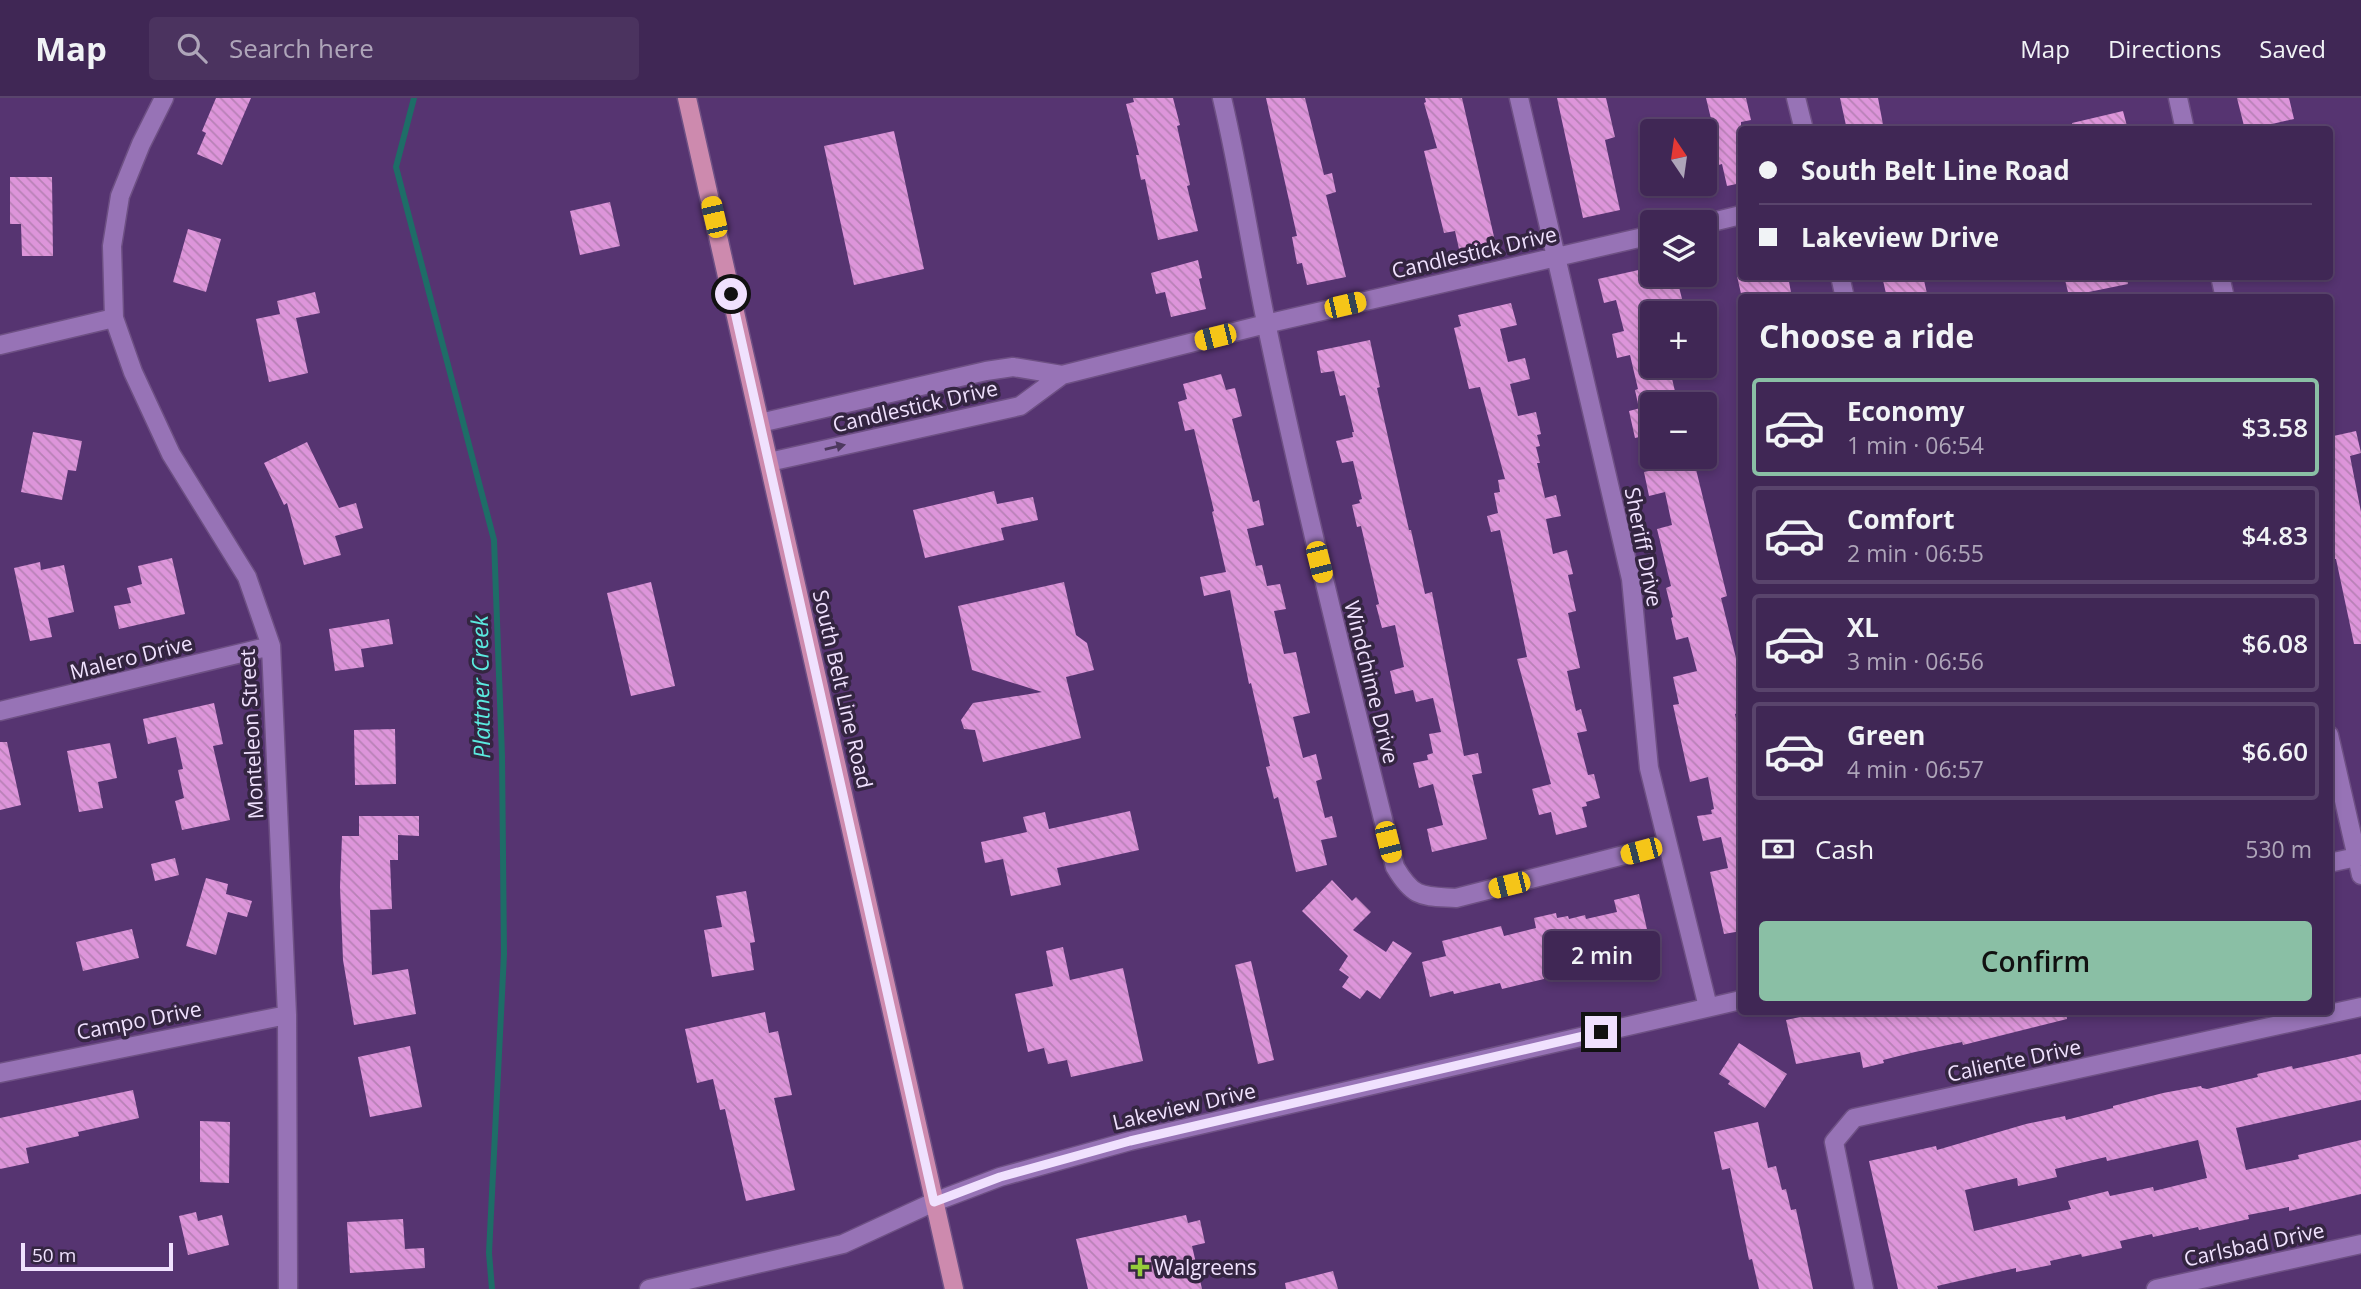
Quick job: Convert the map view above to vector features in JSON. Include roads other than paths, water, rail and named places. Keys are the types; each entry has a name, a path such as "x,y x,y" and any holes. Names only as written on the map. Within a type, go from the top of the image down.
{"main road":[{"name":"South Belt Line Road","path":"687,98 954,1289"}],"street":[{"name":"Monteleon Street","path":"164,98 141,144 120,196 112,246 114,318 133,372 171,454 247,577 271,646 287,1014 288,1289"},
{"name":"Windchime Drive","path":"1222,98 1237,163 1266,324 1313,537 1388,841 1395,867 1406,887 1424,896 1457,898 1667,844"},
{"name":"Sheriff Drive","path":"1519,98 1631,579 1649,768 1708,1007"},
{"path":"1796,98 1803,126"},
{"path":"2178,98 2184,126"},
{"path":"1717,220 1738,216"},
{"name":"Candlestick Drive","path":"760,423 986,371 1013,367 1062,374 1640,238"},
{"path":"0,345 114,318"},
{"name":"Candlestick Drive","path":"769,462 1020,406 1062,374"},
{"name":"Malero Drive","path":"0,710 271,646"},
{"path":"2333,751 2359,856 2361,875"},
{"path":"2333,862 2359,856"},
{"name":"Lakeview Drive","path":"649,1289 843,1244 934,1202 1000,1177 1130,1141 1738,1001"},
{"name":"Caliente Drive","path":"2333,1013 2361,1007"},
{"name":"Campo Drive","path":"0,1073 287,1014"},
{"name":"Caliente Drive","path":"1864,1289 1834,1142 1854,1118 2324,1015"},
{"name":"Carlsbad Drive","path":"2156,1289 2361,1244"}],"waterway":[{"name":"Plattner Creek","path":"414,98 396,167 494,540 502,756 504,954 489,1253 492,1289"}],"place":[{"name":"Walgreens","path":"1140,1267"}]}
